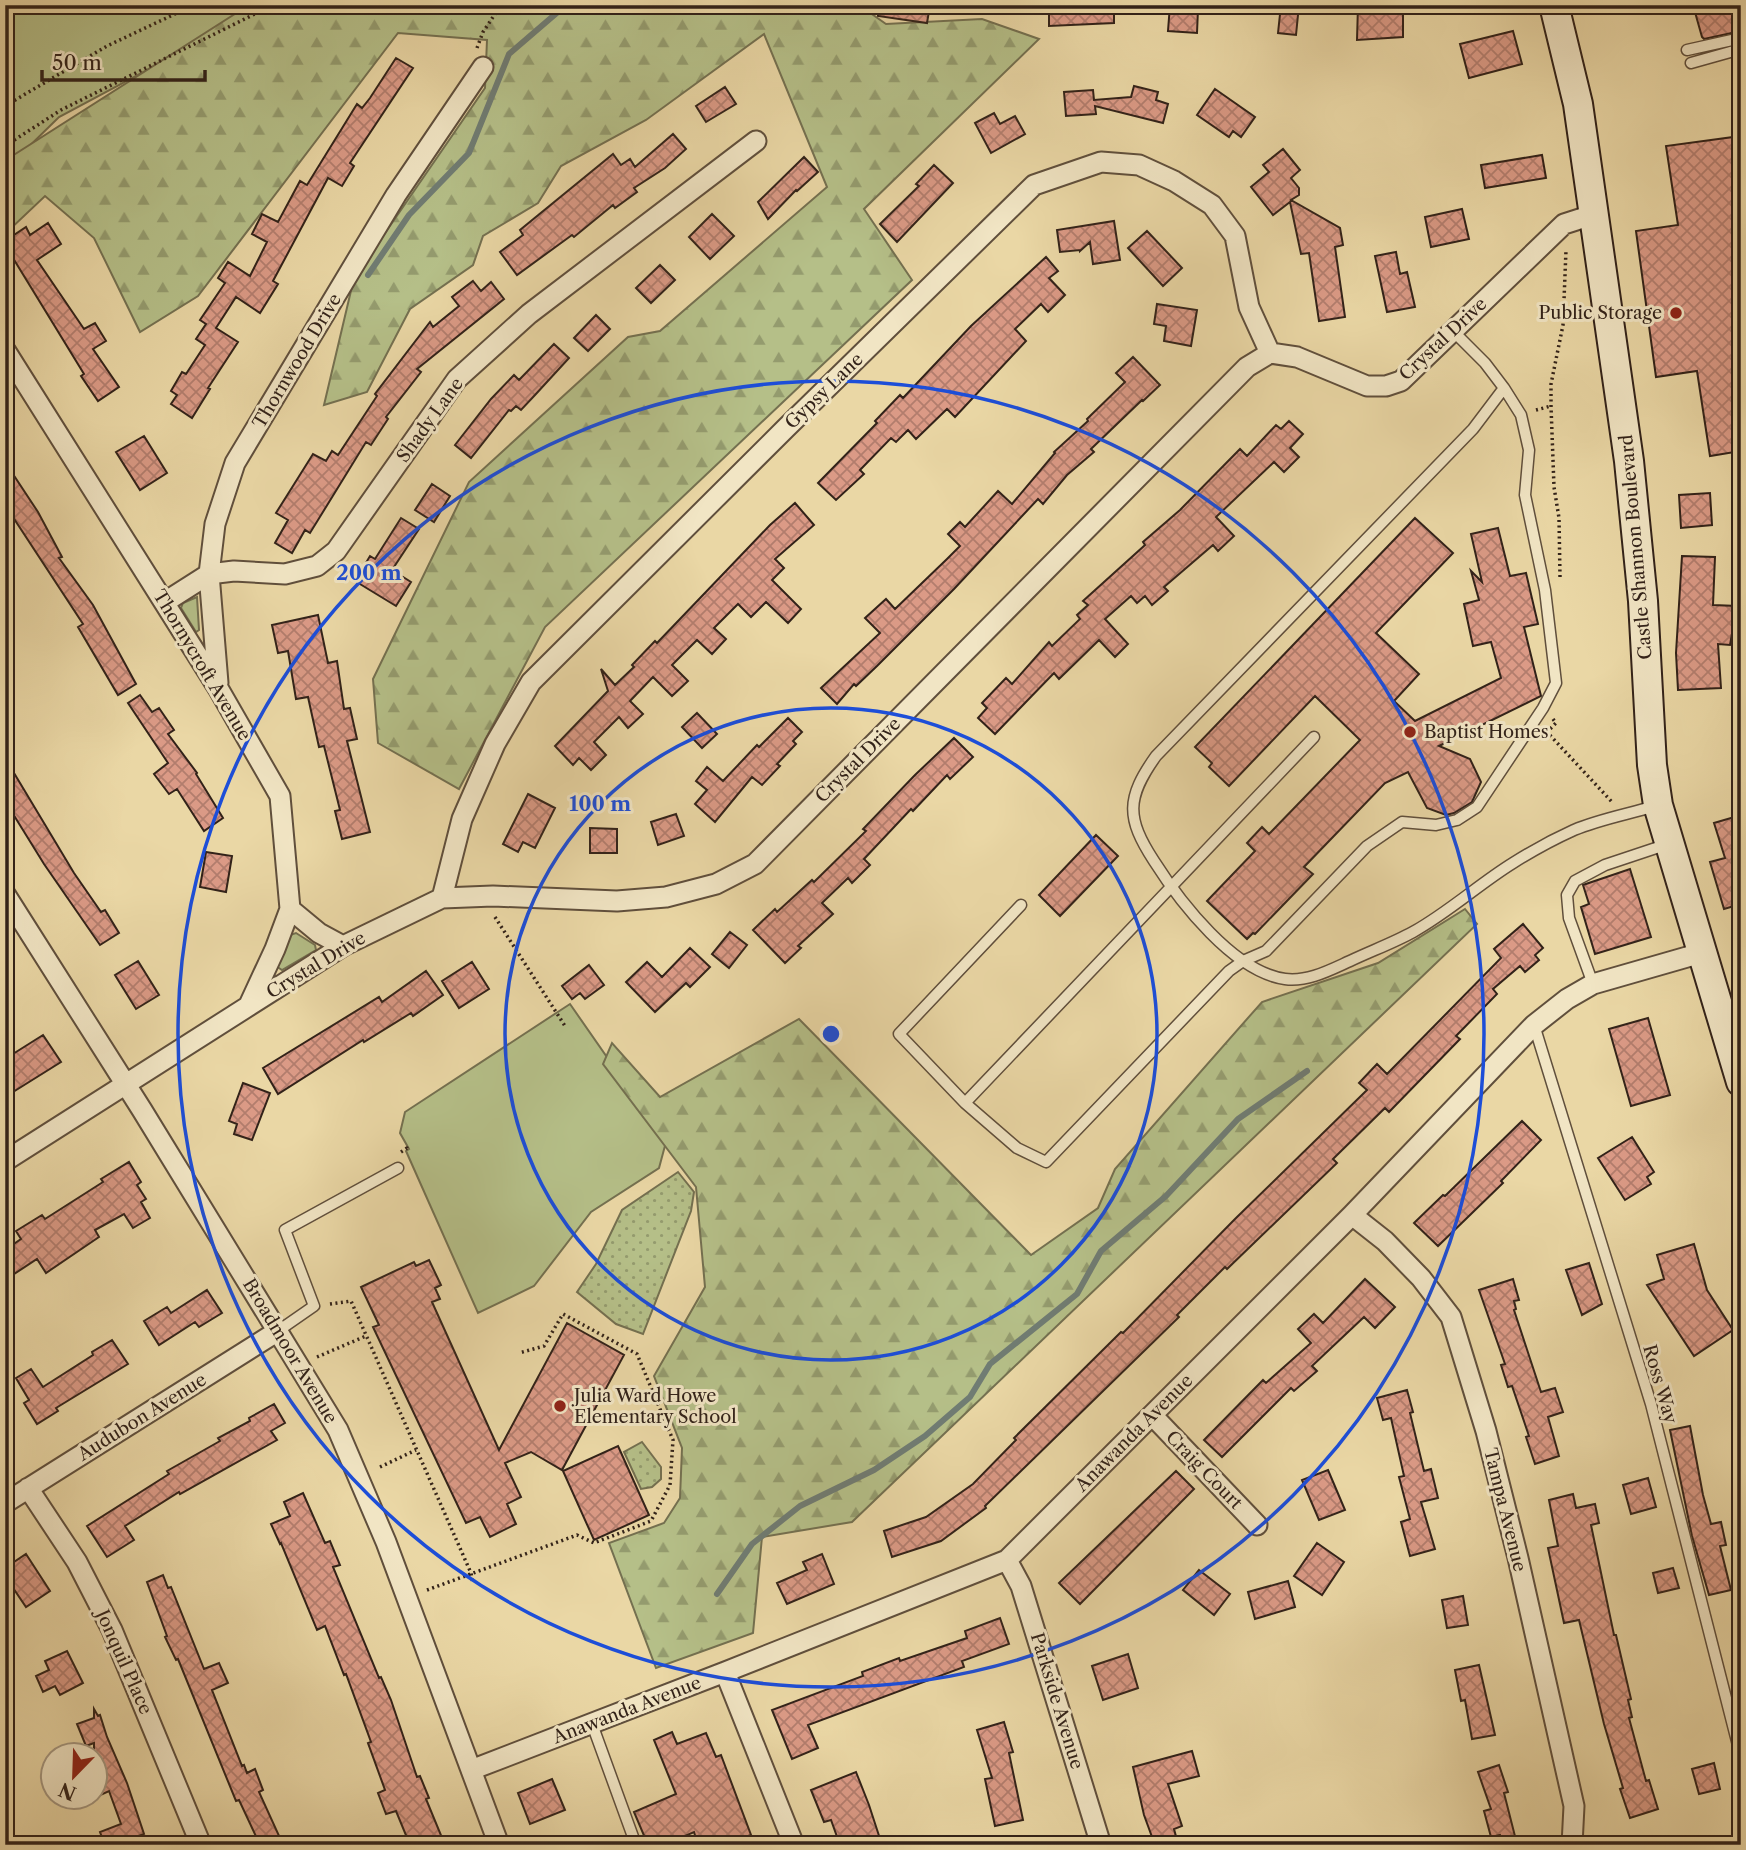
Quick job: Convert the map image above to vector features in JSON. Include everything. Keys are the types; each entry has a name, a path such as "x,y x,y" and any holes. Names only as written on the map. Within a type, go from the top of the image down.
{"street":[{"name":"Castle Shannon Boulevard","path":"1554,5 1578,104 1637,532 1652,765 1658,805 1741,1082"},
{"name":"Thornwood Drive","path":"218,688 209,574 215,524 234,463 396,195 483,67"},
{"name":"Shady Lane","path":"209,574 285,574 317,566 336,551 457,379 529,314 756,141"},
{"name":"Gypsy Lane","path":"442,898 462,819 495,744 531,682 1034,185 1101,162 1139,165 1174,181 1212,205 1235,236 1249,306 1270,353"},
{"name":"Crystal Drive","path":"5,1161 127,1086 343,946 442,898 493,895 617,901 666,897 716,884 755,864 1247,367 1270,353 1297,357 1367,386 1386,386 1401,381 1564,224 1595,214"},
{"name":"Thornycroft Avenue","path":"5,350 218,688 280,796 290,909 249,1006"},
{"path":"165,603 209,574"},
{"name":"Broadmoor Avenue","path":"5,894 127,1086 338,1430 386,1542 499,1845"},
{"path":"290,909 319,933 343,946"},
{"name":"Anawanda Avenue","path":"471,1770 1007,1560 1352,1215 1534,1025 1567,999 1593,984 1701,953"},
{"name":"Tampa Avenue","path":"1352,1215 1385,1241 1421,1278 1451,1317 1486,1431 1524,1584 1574,1806 1572,1845"},
{"name":"Audubon Avenue","path":"5,1503 278,1331"},
{"name":"Craig Court","path":"1152,1415 1257,1525"},
{"name":"Jonquil Place","path":"28,1488 76,1562 112,1629 201,1845"},
{"name":"Parkside Avenue","path":"1007,1560 1021,1586 1101,1845"},
{"path":"725,1672 793,1845"}],"lane":[{"path":"1687,50 1741,38"},
{"path":"1691,63 1741,49"},
{"path":"1021,905 900,1034 965,1103 1017,1148 1046,1163 1229,971 1243,961 1266,951 1367,846 1402,822 1436,825 1457,820 1477,807 1556,684 1545,590 1525,495 1529,450 1521,415 1485,363 1453,331"},
{"path":"1504,388 1473,429 1156,756 1137,785 1133,821 1140,840 1171,889 1220,942 1263,973 1284,979 1298,979 1321,974 1414,932 1513,863 1575,830 1658,805"},
{"path":"965,1103 1314,737"},
{"path":"1593,984 1569,918 1567,895 1575,881 1605,865 1668,843"},
{"name":"Ross Way","path":"1534,1025 1651,1404 1741,1757"},
{"path":"278,1331 314,1306 285,1230 398,1168"},
{"path":"592,1724 636,1845"}],"path":[{"path":"5,106 107,46 194,5"},
{"path":"5,146 61,110 273,5"},
{"path":"483,67 474,56 483,32 501,5"},
{"path":"1545,590 1557,587 1560,582 1559,518 1554,487 1550,420 1551,384 1563,324 1566,252"},
{"path":"1543,708 1556,723 1547,732 1611,802 1621,799"},
{"path":"495,917 565,1027"},
{"path":"401,1151 407,1148 408,1151"},
{"path":"314,1306 351,1301 471,1573 473,1584"},
{"path":"427,1590 577,1535 594,1543 650,1521 670,1485 673,1440 637,1354 564,1314 544,1346 519,1353"},
{"path":"315,1358 366,1336"},
{"path":"380,1467 416,1450"}],"green space":[{"path":"5,5 269,5 59,117 5,170"},
{"path":"249,5 859,5 886,24 982,19 1039,39 864,209 912,280 545,627 459,789 378,743 373,679 469,482 628,337 660,331 827,187 764,34 646,120 561,166 538,203 483,236 473,265 410,309 367,392 324,405 354,278 485,88 487,40 398,33 198,296 140,332 94,238 45,196 5,234 5,162 9,158"},
{"path":"197,597 199,630 196,632 181,608 183,603"},
{"path":"1465,909 1477,924 852,1522 762,1537 753,1633 656,1668 609,1543 664,1523 680,1498 682,1448 654,1376 705,1287 696,1187 603,1064 612,1043 660,1097 799,1019 1031,1255 1098,1208 1115,1169 1262,1002 1378,963"},
{"path":"296,933 315,945 316,950 282,970 276,966 290,935"},
{"path":"570,1004 666,1142 659,1168 591,1212 534,1286 478,1313 406,1151 409,1149 400,1133 405,1112"},
{"path":"678,1172 694,1192 691,1211 643,1334 616,1324 577,1292 596,1264 622,1210"},
{"path":"642,1442 661,1467 661,1479 652,1487 641,1489 624,1452"}],"building":[{"path":"879,5 930,5 927,23 878,16"},
{"path":"1049,5 1114,5 1114,23 1049,26"},
{"path":"1170,5 1188,5 1188,8 1198,9 1197,33 1168,31"},
{"path":"1281,5 1299,5 1296,35 1278,33"},
{"path":"1358,5 1403,5 1403,37 1357,40"},
{"path":"1693,5 1741,5 1741,31 1704,39"},
{"path":"1513,31 1522,64 1469,78 1460,44"},
{"path":"396,58 413,68 350,163 354,166 342,186 328,178 273,281 278,284 260,313 236,297 216,328 238,342 192,418 171,404 177,395 171,391 182,372 186,374 205,345 196,339 206,324 200,320 225,283 218,278 228,262 250,276 267,242 252,234 262,214 278,222 300,181 307,185 357,104 362,108"},
{"path":"1134,86 1158,92 1156,100 1168,104 1163,123 1095,106 1096,114 1066,116 1064,92 1093,90 1094,100 1131,97"},
{"path":"725,87 736,104 706,122 696,106"},
{"path":"1215,89 1255,117 1241,137 1233,131 1229,137 1197,115"},
{"path":"994,113 1000,124 1015,116 1025,134 991,153 975,123"},
{"path":"673,134 686,149 665,168 634,188 637,192 615,208 613,205 574,237 572,235 517,275 500,252 523,235 520,230 613,154 621,165 630,159 635,167"},
{"path":"1741,136 1741,451 1710,456 1697,371 1656,377 1636,231 1678,225 1666,146"},
{"path":"1283,149 1300,170 1291,178 1299,188 1299,195 1291,200 1340,228 1343,245 1335,247 1345,317 1319,321 1309,253 1301,254 1290,202 1273,215 1251,187 1269,172 1263,165"},
{"path":"1542,155 1546,178 1485,188 1481,165"},
{"path":"804,157 818,172 768,219 758,202"},
{"path":"934,165 953,183 897,242 880,224 919,186 916,184"},
{"path":"1462,209 1469,239 1431,247 1425,217"},
{"path":"712,214 734,236 710,259 689,237"},
{"path":"1114,221 1120,260 1093,264 1090,242 1080,251 1060,252 1057,230"},
{"path":"48,223 61,244 37,260 84,329 95,323 106,341 93,349 119,387 98,401 5,245 5,241 26,227 30,235"},
{"path":"1147,231 1182,268 1163,286 1128,248"},
{"path":"1396,252 1400,274 1407,272 1415,307 1387,312 1375,256"},
{"path":"1046,257 1058,271 1049,278 1065,295 1048,312 1041,304 1015,329 1026,341 955,417 947,409 916,439 908,430 896,442 891,438 860,470 864,474 836,500 818,483 877,423 875,421 900,395 903,398 971,326"},
{"path":"660,265 675,280 651,303 636,288"},
{"path":"473,281 481,291 491,282 504,299 417,369 421,372 386,417 388,419 371,445 366,442 310,533 305,530 292,553 275,543 288,520 276,513 313,454 326,461 332,451 338,455 377,396 375,394 430,322 433,327 459,306 452,297"},
{"path":"1157,304 1197,310 1191,346 1164,341 1166,326 1154,324"},
{"path":"596,315 610,329 588,351 574,338"},
{"path":"554,344 569,358 521,410 516,406 509,410 471,458 455,445 491,399 514,375 519,380"},
{"path":"1133,357 1160,385 1091,449 1094,452 1067,475 1043,504 1038,499 954,589 856,686 854,684 837,704 821,688 880,633 865,618 886,599 895,609 960,546 948,534 960,522 965,527 998,491 1012,504 1054,452 1125,382 1116,373"},
{"path":"1289,421 1303,434 1290,448 1299,457 1284,472 1274,462 1216,517 1234,536 1218,551 1213,545 1164,587 1168,591 1152,605 1145,596 1137,603 1131,596 1105,619 1128,644 1115,657 1099,640 1059,679 1054,673 995,734 978,718 987,708 982,703 1006,678 1012,684 1049,642 1052,646 1080,619 1077,615 1088,605 1083,601 1145,545 1143,542 1180,510 1240,449 1247,456 1276,425 1281,429"},
{"path":"144,436 167,473 140,490 116,452"},
{"path":"5,462 38,512 62,557 59,558 93,605 136,684 118,695 78,627 83,624 5,505"},
{"path":"432,484 450,496 434,522 415,510"},
{"path":"1710,493 1712,525 1681,528 1679,495"},
{"path":"795,503 814,525 775,559 784,568 772,580 801,609 788,623 766,602 751,617 738,604 714,628 726,639 712,654 697,640 672,665 688,681 672,696 653,677 630,701 643,714 628,728 619,717 594,742 606,755 591,770 579,758 573,765 555,746 608,691 601,669 615,685 655,641 657,643 770,525"},
{"path":"401,518 419,529 392,570 411,582 396,606 355,581 370,556 375,559"},
{"name":"Baptist Homes","path":"1415,518 1453,553 1376,633 1419,674 1394,701 1415,721 1501,678 1491,642 1473,646 1464,604 1479,600 1471,571 1482,582 1471,534 1498,528 1510,576 1526,573 1538,624 1524,627 1541,696 1439,746 1470,759 1481,782 1472,802 1446,815 1427,808 1408,772 1385,783 1304,867 1313,874 1247,939 1207,901 1255,851 1247,843 1262,827 1269,834 1360,740 1315,696 1229,786 1209,767 1212,763 1195,747"},
{"path":"1682,556 1715,557 1713,605 1737,606 1730,645 1718,644 1721,688 1678,690 1676,653"},
{"path":"318,615 328,663 337,661 344,709 350,708 357,739 347,741 370,832 342,839 335,811 340,810 324,746 319,747 308,697 296,699 288,651 278,653 272,625"},
{"path":"140,695 152,712 159,708 174,730 168,734 197,773 223,818 204,831 177,789 169,794 154,774 168,763 128,703"},
{"path":"697,713 717,734 702,748 682,727"},
{"path":"788,718 802,732 793,741 796,744 762,785 752,777 715,822 695,804 707,790 696,781 707,767 723,781 757,745 759,747"},
{"path":"954,738 973,757 950,779 947,775 913,811 911,809 864,859 870,865 852,883 848,878 822,903 833,914 798,946 801,948 785,963 753,930 775,909 777,912 812,880 814,882 866,831 863,829 915,775"},
{"path":"5,758 74,873 101,912 105,910 119,933 100,945 44,864 5,801"},
{"path":"528,794 555,808 535,848 523,842 518,852 503,844"},
{"path":"676,814 684,836 658,845 651,822"},
{"path":"1741,815 1741,904 1724,909 1710,862 1725,858 1714,823"},
{"path":"590,828 617,829 617,853 590,853"},
{"path":"1096,835 1118,856 1060,916 1039,895"},
{"path":"206,852 232,856 226,892 200,887"},
{"path":"1630,869 1651,937 1595,954 1581,907 1589,904 1583,885"},
{"path":"1523,924 1543,948 1535,955 1539,960 1525,972 1520,966 1493,989 1497,994 1456,1036 1460,1039 1389,1112 1385,1108 1333,1159 1337,1163 1227,1269 1225,1267 1177,1315 1179,1317 985,1506 986,1508 941,1541 892,1557 884,1531 926,1517 973,1484 1016,1440 1014,1438 1367,1090 1359,1083 1377,1064 1387,1074 1501,958 1494,949"},
{"path":"730,932 747,945 729,968 712,954"},
{"path":"690,948 710,967 690,987 686,983 655,1012 626,982 647,962 662,977"},
{"path":"138,961 159,995 136,1009 115,975"},
{"path":"472,962 489,989 459,1008 442,981"},
{"path":"589,965 604,985 585,999 580,993 572,999 562,986"},
{"path":"426,971 443,995 413,1016 411,1013 364,1042 363,1040 278,1094 263,1068 379,997 382,1002"},
{"path":"1648,1018 1670,1095 1631,1106 1609,1029"},
{"path":"43,1035 61,1062 5,1097 5,1059"},
{"path":"243,1083 270,1093 252,1140 234,1134 237,1124 229,1121"},
{"path":"1522,1121 1541,1140 1501,1181 1503,1183 1438,1246 1414,1223"},
{"path":"1632,1137 1654,1172 1647,1177 1651,1184 1625,1200 1598,1158"},
{"path":"129,1162 141,1182 137,1185 146,1199 141,1202 150,1218 133,1228 124,1214 95,1230 99,1237 46,1273 37,1259 5,1280 5,1250 21,1239 16,1231 42,1215 45,1219"},
{"path":"1694,1244 1707,1290 1733,1330 1694,1356 1647,1285 1664,1279 1657,1255"},
{"name":"Julia Ward Howe Elementary School","path":"429,1260 441,1285 435,1288 440,1299 432,1302 499,1450 567,1323 624,1355 562,1470 531,1452 505,1463 521,1497 507,1504 516,1524 490,1537 480,1517 466,1523 373,1327 379,1325 361,1287 414,1262 416,1266"},
{"path":"1589,1263 1602,1304 1582,1315 1566,1270"},
{"path":"1365,1279 1395,1307 1375,1328 1364,1317 1312,1366 1317,1371 1294,1391 1291,1388 1222,1457 1204,1440 1263,1380 1266,1383 1311,1343 1298,1329 1314,1314 1323,1323"},
{"path":"1513,1279 1519,1300 1514,1301 1514,1310 1541,1392 1555,1388 1563,1412 1548,1417 1559,1456 1535,1464 1526,1437 1529,1436 1512,1386 1508,1387 1501,1365 1505,1364 1479,1290"},
{"path":"207,1290 222,1313 199,1327 195,1322 159,1345 144,1321 167,1307 171,1313"},
{"path":"112,1340 128,1364 56,1408 58,1411 37,1424 24,1403 29,1400 16,1378 31,1369 43,1387"},
{"path":"1407,1390 1424,1471 1431,1469 1438,1498 1421,1502 1435,1549 1410,1556 1401,1522 1410,1519 1399,1477 1404,1476 1391,1418 1383,1420 1377,1398"},
{"path":"274,1404 285,1423 271,1431 277,1440 180,1494 179,1492 125,1526 134,1540 107,1557 87,1526 169,1474 167,1471 220,1441 218,1438"},
{"path":"1690,1426 1711,1524 1721,1522 1726,1545 1720,1546 1731,1590 1709,1595 1692,1536 1670,1430"},
{"path":"618,1446 649,1515 594,1540 563,1471"},
{"path":"1328,1470 1345,1510 1319,1520 1302,1480"},
{"path":"1176,1471 1194,1489 1080,1604 1059,1583"},
{"path":"1648,1478 1656,1507 1631,1514 1623,1485"},
{"path":"303,1493 325,1543 330,1541 340,1565 333,1567 379,1678 381,1677 391,1700 417,1777 420,1776 429,1798 426,1799 445,1845 410,1845 396,1811 386,1814 378,1793 385,1790 346,1674 344,1675 325,1626 317,1630 271,1524 290,1516 284,1502"},
{"path":"1573,1494 1576,1508 1595,1504 1599,1523 1591,1525 1614,1635 1631,1699 1628,1700 1632,1717 1629,1718 1646,1781 1649,1780 1658,1809 1630,1818 1620,1789 1623,1788 1604,1724 1579,1620 1564,1623 1548,1548 1558,1546 1549,1500"},
{"path":"1317,1543 1344,1562 1322,1595 1294,1576"},
{"path":"26,1554 50,1591 26,1607 5,1576 5,1568"},
{"path":"822,1554 834,1584 787,1604 777,1583 807,1570 803,1562"},
{"path":"1673,1568 1679,1588 1658,1593 1653,1573"},
{"path":"1199,1570 1230,1594 1214,1615 1183,1590"},
{"path":"163,1575 168,1588 171,1587 204,1669 219,1663 228,1683 212,1690 242,1766 244,1765 247,1773 255,1769 263,1790 259,1792 280,1838 266,1845 260,1845 239,1800 236,1801 178,1659 176,1660 165,1637 167,1636 147,1582"},
{"path":"1288,1581 1295,1607 1255,1619 1248,1592"},
{"path":"1463,1596 1468,1625 1447,1628 1442,1600"},
{"path":"1000,1618 1009,1644 962,1661 964,1667 808,1725 818,1748 792,1759 772,1710 863,1676 862,1672 899,1658 900,1661 967,1638 965,1631"},
{"path":"67,1651 83,1683 60,1695 55,1686 43,1692 36,1676 49,1670 45,1661"},
{"path":"1128,1654 1138,1688 1103,1700 1092,1666"},
{"path":"1479,1665 1495,1735 1472,1739 1465,1700 1461,1701 1455,1670"},
{"path":"94,1709 98,1716 100,1715 144,1834 115,1845 105,1845 100,1832 121,1824 108,1791 108,1742 84,1742 77,1724 94,1718"},
{"path":"1004,1722 1013,1752 1009,1753 1023,1820 995,1826 985,1779 992,1778 977,1730"},
{"path":"672,1732 677,1744 706,1733 716,1757 721,1755 751,1835 722,1845 698,1845 694,1832 664,1845 648,1845 634,1812 676,1794 654,1740"},
{"path":"1192,1751 1199,1776 1168,1784 1182,1826 1174,1829 1177,1840 1155,1845 1144,1815 1133,1767"},
{"path":"1714,1763 1720,1789 1699,1794 1692,1769"},
{"path":"1499,1765 1508,1792 1504,1793 1517,1844 1514,1845 1503,1845 1500,1835 1491,1837 1484,1811 1491,1809 1478,1772"},
{"path":"856,1772 882,1845 840,1845 831,1820 824,1822 811,1790"},
{"path":"552,1779 565,1810 530,1824 518,1793"}],"waterway":[{"path":"368,275 409,215 469,153 509,54 566,5"},
{"path":"717,1594 752,1544 800,1506 874,1470 925,1436 970,1397 990,1364 1077,1294 1101,1251 1166,1196 1238,1119 1307,1071"}],"place":[{"name":"Public Storage","path":"1676,313"},
{"name":"Baptist Homes","path":"1410,732"},
{"name":"Julia Ward Howe Elementary School","path":"560,1406"}]}
